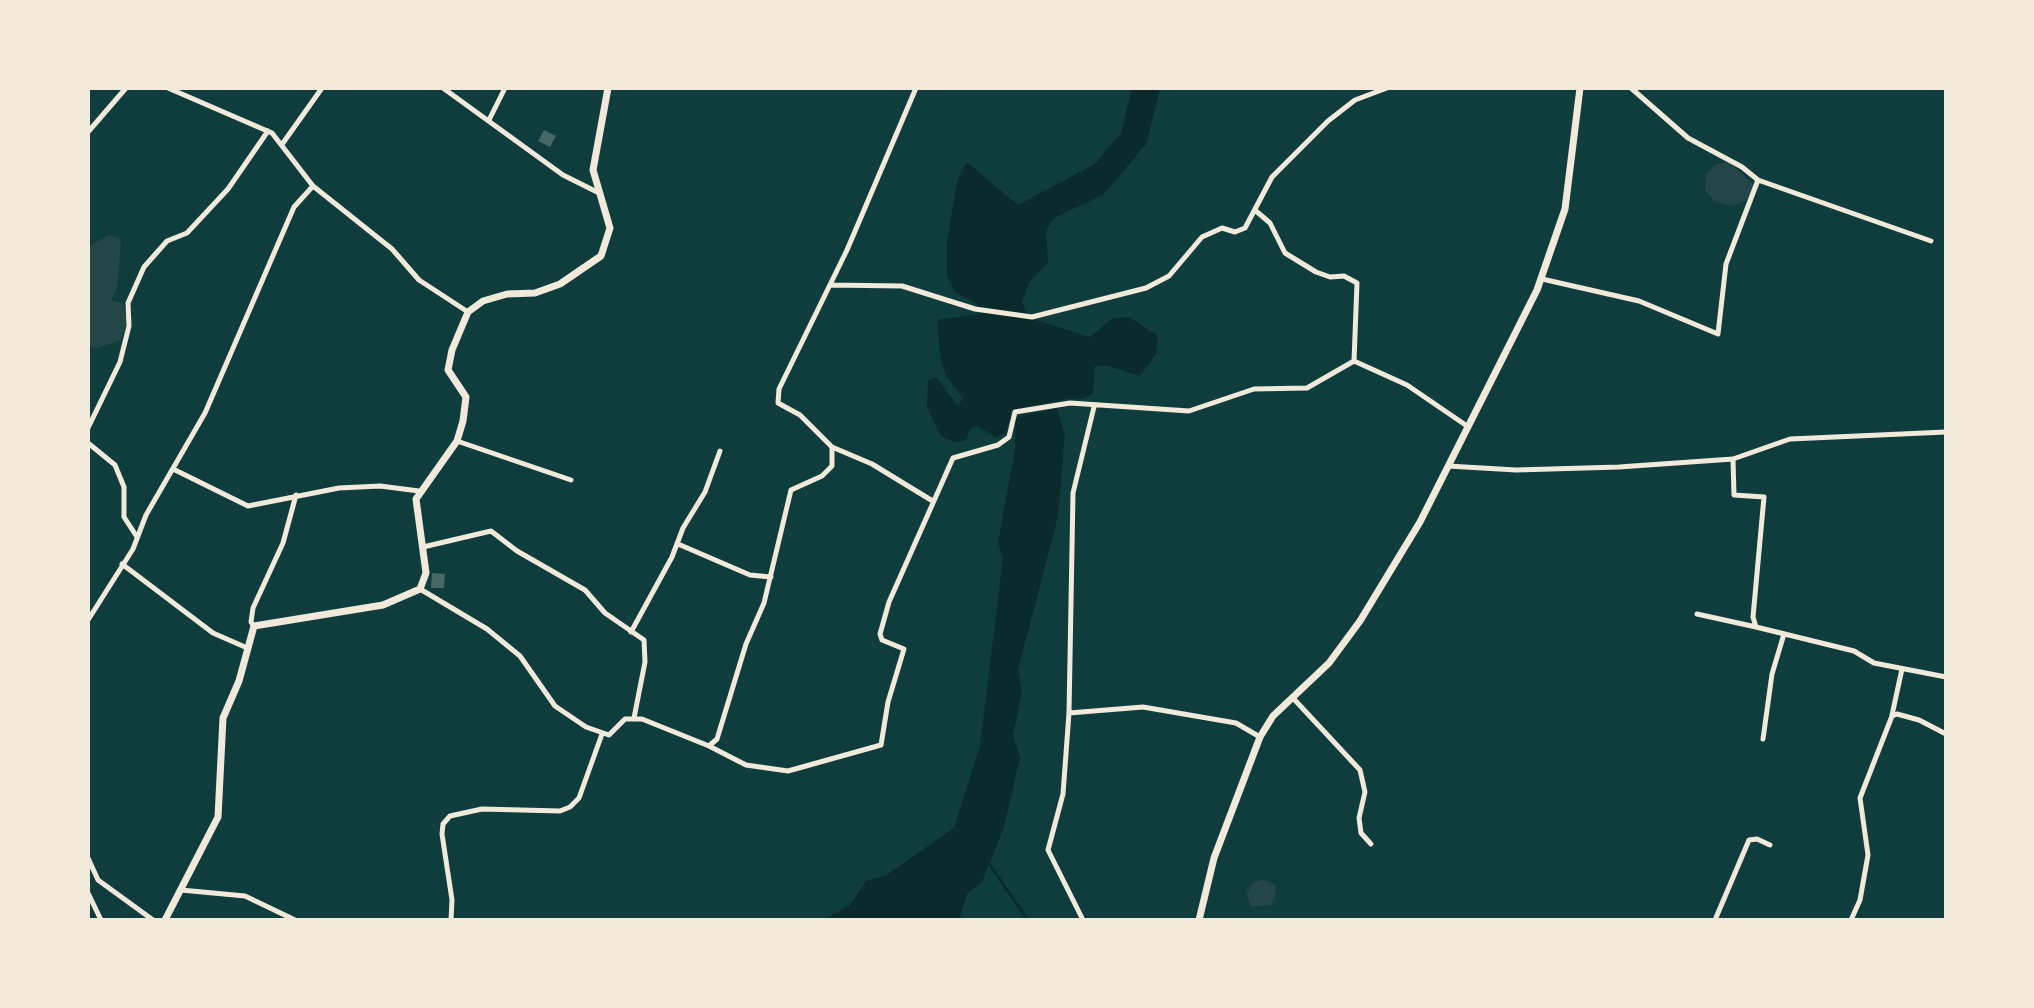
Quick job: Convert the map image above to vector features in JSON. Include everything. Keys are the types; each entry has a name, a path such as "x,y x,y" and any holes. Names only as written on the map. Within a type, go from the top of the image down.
{"main road":[{"path":"165,920 218,817 223,718 239,681 245,647 254,626 383,605 420,589 426,573 416,520 419,491 457,441 466,397 448,370 452,350 468,312 483,301 507,294 535,293 560,284 601,256 610,228 593,170 608,88"},
{"path":"1199,920 1214,858 1260,737 1291,696 1329,663 1360,621 1420,522 1542,279 1565,209 1580,88"}],"street":[{"path":"88,132 126,88"},
{"path":"168,88 268,131 283,143 290,160 313,186 392,249 419,280 468,312"},
{"path":"283,143 322,88"},
{"path":"443,88 563,175 597,192"},
{"path":"489,120 505,88"},
{"path":"916,88 778,396 778,403 800,415 832,447 872,464 931,500"},
{"path":"830,285 902,286 975,309 1032,317 1146,288 1169,276 1202,237 1222,228 1240,231 1256,211 1272,177 1328,121 1355,100 1387,88"},
{"path":"1631,88 1688,138 1742,167 1758,180 1931,241"},
{"path":"88,428 120,362 129,326 128,303 144,267 167,241 187,233 228,189 268,131"},
{"path":"1542,279 1639,301 1718,334 1726,264 1758,180"},
{"path":"88,620 122,564 219,385 294,207 313,186"},
{"path":"1256,211 1270,223 1285,253 1316,272 1330,277 1344,276 1357,283 1354,361"},
{"path":"420,589 487,629 520,656 555,706 602,734 609,735 625,719 634,718 709,746 746,765 788,771 881,745 888,702 904,649 882,640 880,634 889,602 920,539 931,500 953,458 998,445 1009,437 1015,412 1062,404 1189,411 1254,389 1307,388 1354,361"},
{"path":"1354,361 1407,385 1467,426"},
{"path":"1083,920 1048,850 1063,794 1069,713 1073,493 1094,407"},
{"path":"1448,466 1516,470 1733,459 1790,439 1946,432"},
{"path":"457,441 571,480"},
{"path":"88,443 110,459 121,476 124,517 137,537"},
{"path":"709,746 717,739 730,704 746,644 771,577 791,490 822,476 832,466 832,447"},
{"path":"631,632 678,544 683,528 705,492 720,451"},
{"path":"1733,459 1734,495 1764,497 1753,617 1756,627"},
{"path":"173,469 248,506 296,495 380,486 419,491"},
{"path":"254,626 251,622 253,608 283,543 296,495"},
{"path":"423,547 491,531 517,551 585,590 605,613 644,640 634,718"},
{"path":"678,544 750,575 771,577"},
{"path":"122,564 213,633 245,647"},
{"path":"1697,614 1831,644 1874,663 1946,677"},
{"path":"1763,739 1772,674 1784,634"},
{"path":"1851,920 1860,900 1868,855 1860,798 1892,716 1902,669"},
{"path":"1291,696 1360,770 1365,792 1359,818 1361,833 1371,844"},
{"path":"1069,713 1143,707 1236,723 1260,737"},
{"path":"1892,716 1897,714 1919,720 1946,734"},
{"path":"451,920 452,900 443,824 450,816 482,809 560,811 570,807 579,798 602,734"},
{"path":"1715,920 1749,840 1757,839 1770,845"},
{"path":"88,858 98,880 153,920"},
{"path":"181,890 245,896 295,920"},
{"path":"88,893 101,920"}],"shaded area":[{"path":"1132,88 1160,88 1146,144 1104,194 1054,218 1046,230 1048,262 1029,283 1022,302 1029,318 1090,337 1113,318 1129,317 1158,336 1156,354 1140,376 1108,366 1095,366 1093,394 1082,399 1066,399 1012,410 1006,432 996,438 978,426 971,428 965,441 954,442 941,436 927,407 928,381 936,377 958,406 963,398 947,377 941,361 937,320 979,314 977,304 955,292 947,276 947,241 957,181 967,162 1018,205 1095,164 1121,133"},
{"path":"1729,162 1753,184 1749,199 1733,206 1715,202 1705,189 1706,175 1714,165"},
{"path":"109,235 121,240 117,288 111,300 123,304 127,319 121,340 97,348 88,346 88,247"},
{"path":"1057,408 1065,435 1058,516 1018,670 1022,691 1013,735 1020,758 1003,830 982,882 967,894 959,920 824,920 850,905 866,881 885,876 954,828 980,746 1003,558 998,543 1015,449 1015,417"},
{"path":"1263,880 1275,884 1276,894 1271,905 1250,906 1247,893 1253,882"}],"building":[{"path":"544,130 556,136 550,147 538,141"},
{"path":"432,573 445,574 444,588 431,588"}],"waterway":[{"path":"987,861 1028,920"}]}
